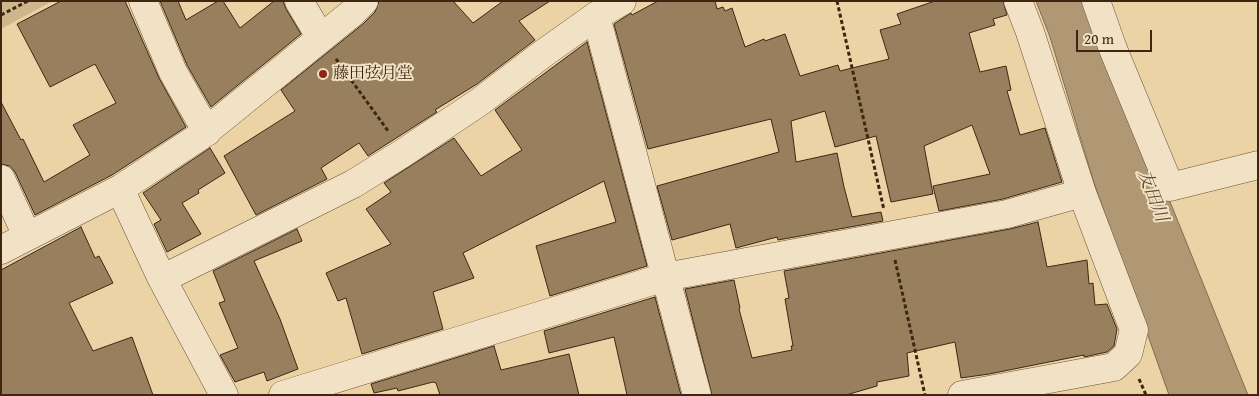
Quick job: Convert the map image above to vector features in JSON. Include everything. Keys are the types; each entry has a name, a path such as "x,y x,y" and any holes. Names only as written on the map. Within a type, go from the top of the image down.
{"street":[{"path":"143,1 173,72 207,132"},
{"path":"299,1 321,38"},
{"path":"1,250 120,189 207,132 364,1"},
{"path":"162,279 353,184 478,103 596,16 622,1"},
{"path":"962,395 1114,367 1128,354 1134,330 1082,193 1030,32 1018,1"},
{"path":"1096,1 1113,49 1170,187 1258,165"},
{"path":"596,16 697,395"},
{"path":"1,179 27,236"},
{"path":"120,189 162,279 224,395"},
{"path":"283,395 665,277 1007,214 1082,193"}],"path":[{"path":"1,15 28,1"},
{"path":"837,1 925,395"},
{"path":"321,38 403,153"}],"shaded area":[{"path":"1,1 53,1 1,29"}],"water":[{"name":"友田川","path":"1036,1 1089,1 1248,395 1169,395 1094,183 1050,37"}],"building":[{"path":"61,1 125,1 159,78 186,127 112,175 35,215 15,172 10,166 1,164 1,102 21,140 23,139 44,182 90,155 73,125 116,103 95,64 50,87 17,24"},
{"path":"160,1 178,1 186,20 218,1 223,1 240,28 274,1 283,1 301,34 211,107 187,65"},
{"path":"379,1 453,1 473,23 503,1 550,1 519,21 535,40 477,84 368,156 359,143 321,168 327,179 256,215 224,156 295,111 281,90 363,24 375,12"},
{"path":"658,1 715,1 717,9 723,7 725,11 732,8 745,47 764,39 765,41 785,34 800,76 838,65 840,71 889,59 880,30 901,24 897,14 935,1 1003,1 1007,15 993,19 995,25 969,33 980,72 1006,66 1011,90 1007,91 1020,135 1045,128 1062,182 1003,199 939,211 933,186 990,174 972,125 924,146 933,194 891,202 876,136 835,147 825,111 791,121 796,162 837,153 852,217 881,212 883,221 778,240 777,237 736,248 730,224 672,240 657,186 779,152 771,119 648,149 614,24 631,13 632,15"},
{"path":"587,42 647,266 550,296 536,246 616,222 604,181 463,253 474,278 433,292 443,329 362,354 346,298 338,301 326,273 391,244 366,209 391,192 384,183 454,138 481,176 522,150 495,110"},
{"path":"210,148 225,173 198,190 199,193 182,203 201,234 167,252 154,224 161,220 143,193"},
{"path":"1038,222 1047,267 1087,260 1089,284 1093,283 1095,305 1107,304 1117,329 1114,346 1107,352 961,378 955,342 907,353 909,376 877,382 877,386 846,395 712,395 685,289 734,280 739,309 752,358 792,350 791,346 793,346 785,299 789,298 784,271 1010,229"},
{"path":"81,227 95,258 99,256 113,283 69,303 93,351 132,337 153,395 1,395 1,270"},
{"path":"297,229 302,241 254,261 280,319 298,369 267,381 264,372 235,382 220,355 238,348 219,303 225,301 213,271"},
{"path":"655,297 681,395 627,395 614,337 549,353 544,331"},
{"path":"494,346 501,370 569,354 579,395 440,395 436,383 433,382 398,391 397,388 374,393 371,384"}],"place":[{"name":"藤田弦月堂","path":"323,74"}]}
